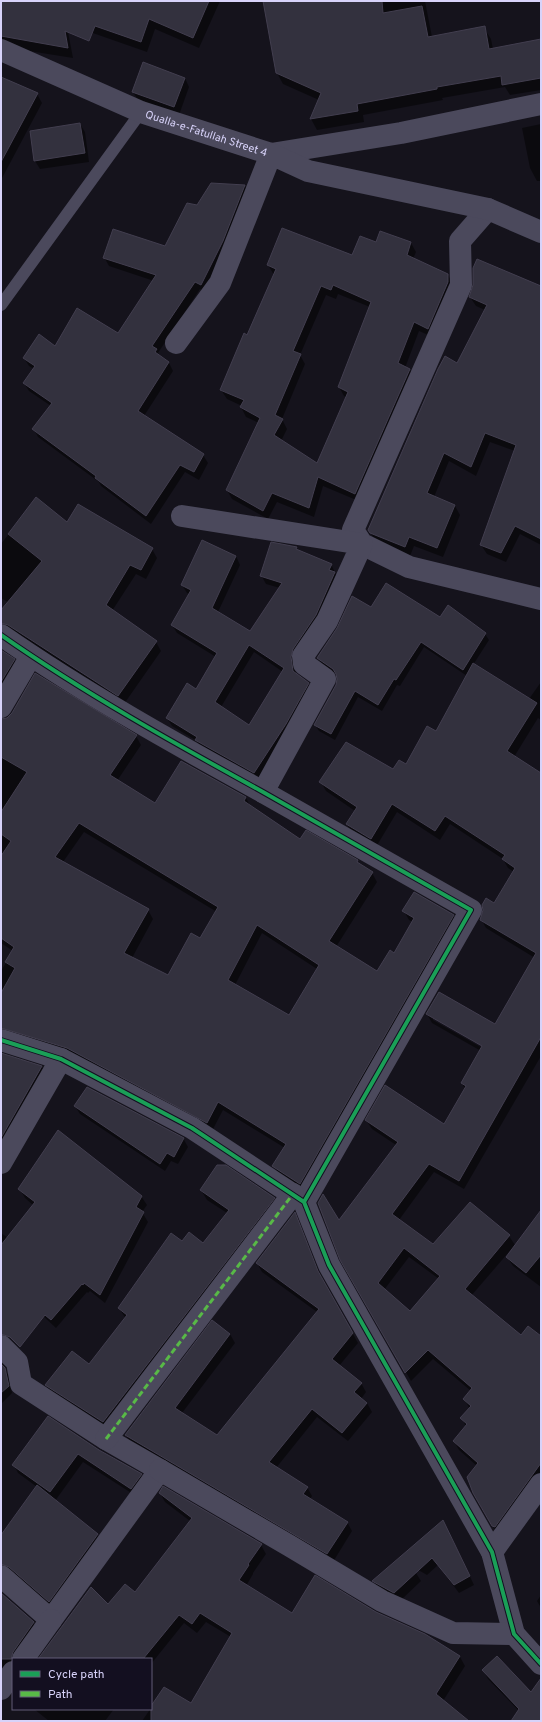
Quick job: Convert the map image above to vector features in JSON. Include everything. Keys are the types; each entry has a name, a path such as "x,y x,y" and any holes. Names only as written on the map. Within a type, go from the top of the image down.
{"street":[{"name":"Qualla-e-Fatullah Street 4","path":"1,50 141,112 271,154 401,133 541,104"},
{"path":"176,343 220,283 271,154 308,171 488,209 541,232"},
{"path":"362,544 353,530 461,285 460,241 488,209"},
{"path":"182,516 362,544 409,567 541,599"},
{"path":"263,792 325,679 304,664 303,656 327,621 362,544"},
{"path":"1,635 31,656 189,752 263,792 471,910 298,1198 106,1439"},
{"path":"1,707 31,656"},
{"path":"1,1040 61,1059 192,1128 298,1198 329,1265 492,1552 514,1634 541,1664"},
{"path":"1,1163 61,1059"},
{"path":"1,1346 17,1362 22,1384 106,1439 382,1601 453,1633 514,1634"},
{"path":"24,1658 160,1470"},
{"path":"492,1552 541,1484"},
{"path":"1,1576 51,1620"},
{"path":"1,1689 12,1673"}],"lane":[{"path":"1,305 141,112"}],"building":[{"path":"1,1 209,1 193,38 149,19 141,42 95,26 89,41 65,31 68,48 1,36"},
{"path":"263,1 382,1 383,13 422,6 428,37 485,26 489,49 541,39 541,78 502,85 501,76 437,87 437,89 357,104 358,111 310,119 321,93 276,73"},
{"path":"143,62 185,78 174,107 132,92"},
{"path":"1,77 38,93 1,162"},
{"path":"80,123 85,153 34,161 30,131"},
{"path":"211,183 245,185 223,241 201,285 195,282 152,346 157,349 155,352 169,362 138,411 204,454 194,472 180,465 146,516 95,478 96,476 32,429 52,403 23,383 35,366 23,358 39,334 55,346 77,308 118,333 156,275 103,258 113,229 165,246 187,203 197,205"},
{"path":"282,228 352,255 360,236 376,242 380,231 411,242 407,255 448,274 448,282 428,329 414,322 398,363 410,369 355,494 318,477 309,508 272,493 263,511 226,490 260,418 240,407 244,400 220,390 244,333 247,335 276,269 267,265","holes":["333,285 371,302 338,387 348,392 317,463 274,435 283,419 275,415 301,354 293,351 321,286 331,290"]},
{"path":"477,259 541,286 541,539 515,526 501,553 480,545 516,445 485,433 471,467 444,453 427,493 455,505 437,548 409,537 405,547 370,533 368,530 438,369 445,356 457,363 487,305 469,297 473,285 473,268"},
{"path":"36,497 67,522 78,504 153,548 141,570 130,565 106,605 157,641 118,696 8,625 1,623 1,610 42,561 8,534"},
{"path":"202,540 236,556 212,608 250,631 282,583 260,576 271,542 297,547 296,549 332,564 329,570 335,572 316,615 293,649 291,657 293,671 309,683 286,724 254,773 195,740 197,737 166,718 187,683 196,689 217,653 171,625 191,590 181,585","holes":["249,645 284,668 249,725 215,702"]},
{"path":"386,583 440,617 448,605 486,633 463,670 421,642 396,680 394,679 378,705 355,691 331,734 314,725 336,685 337,679 333,669 317,658 337,628 352,596 371,607"},
{"path":"1,650 15,659 1,682"},
{"path":"473,663 537,703 507,751 541,773 541,1037 459,1181 429,1164 392,1214 433,1244 470,1202 510,1235 465,1289 521,1335 528,1326 541,1336 541,1463 495,1527 492,1526 473,1493 467,1477 478,1463 453,1441 467,1424 460,1418 471,1406 463,1399 472,1388 428,1350 405,1373 340,1260 318,1203 323,1194 339,1220 398,1142 365,1120 385,1085 444,1124 466,1086 461,1083 482,1046 426,1014 439,992 495,1024 536,953 480,920 483,910 482,905 486,898 494,903 515,868 502,859 505,855 445,816 435,831 392,804 371,839 346,824 357,807 319,782 346,742 393,769 399,760 406,764 427,726 436,731","holes":["404,1248 440,1276 410,1311 378,1283"]},
{"path":"35,673 137,735 110,775 155,803 181,761 246,797 244,801 300,839 306,830 358,860 357,862 373,872 329,941 377,971 390,950 394,953 414,918 402,911 414,892 454,915 300,1184 272,1166 286,1144 218,1102 207,1123 67,1048 1,1028 1,993 15,968 5,962 14,947 1,938 1,856 11,841 1,834 1,812 27,772 1,757 1,719 7,718 12,713","holes":["79,823 218,907 200,938 191,933 168,975 124,953 149,909 55,857","257,925 319,965 289,1015 228,980"]},
{"path":"1,1053 42,1066 1,1138"},
{"path":"87,1087 184,1138 174,1157 167,1153 160,1164 74,1106"},
{"path":"58,1130 142,1196 136,1207 144,1212 100,1295 84,1283 83,1285 82,1284 51,1320 45,1315 20,1347 10,1337 1,1334 1,1245 35,1202 18,1189"},
{"path":"217,1165 226,1165 275,1198 103,1422 45,1385 72,1351 89,1364 127,1315 118,1308 171,1233 182,1241 189,1232 203,1243 229,1210 200,1190"},
{"path":"541,1210 541,1255 526,1273 506,1257"},
{"path":"295,1212 318,1271 353,1333 332,1359 362,1383 354,1392 367,1403 342,1433 312,1409 269,1462 308,1487 303,1494 348,1522 327,1554 125,1435 212,1320 230,1334 175,1408 217,1435 319,1309 256,1263"},
{"path":"1,1364 5,1368 9,1386 1,1393"},
{"path":"48,1416 99,1450 142,1474 131,1489 78,1454 50,1492 12,1465"},
{"path":"37,1485 98,1534 49,1602 9,1567 1,1564 1,1535"},
{"path":"163,1486 262,1544 239,1580 292,1613 315,1575 376,1612 425,1634 460,1656 436,1694 469,1721 151,1721 152,1705 164,1687 191,1703 232,1633 200,1613 192,1624 179,1615 144,1658 39,1658 91,1587 108,1604 125,1584 135,1592 192,1518 159,1493"},
{"path":"443,1520 470,1576 454,1585 432,1558 394,1593 372,1581"},
{"path":"1,1593 34,1622 13,1652 11,1659 1,1659"},
{"path":"497,1656 531,1692 541,1678 541,1721 511,1721 519,1709 482,1670"}],"marked path":[{"path":"106,1439 293,1194"}],"cycle path":[{"path":"1,635 64,677 130,717 471,910 304,1202"},
{"path":"1,1040 61,1059 192,1128 304,1202 329,1265 492,1552 514,1634 541,1664"}]}
